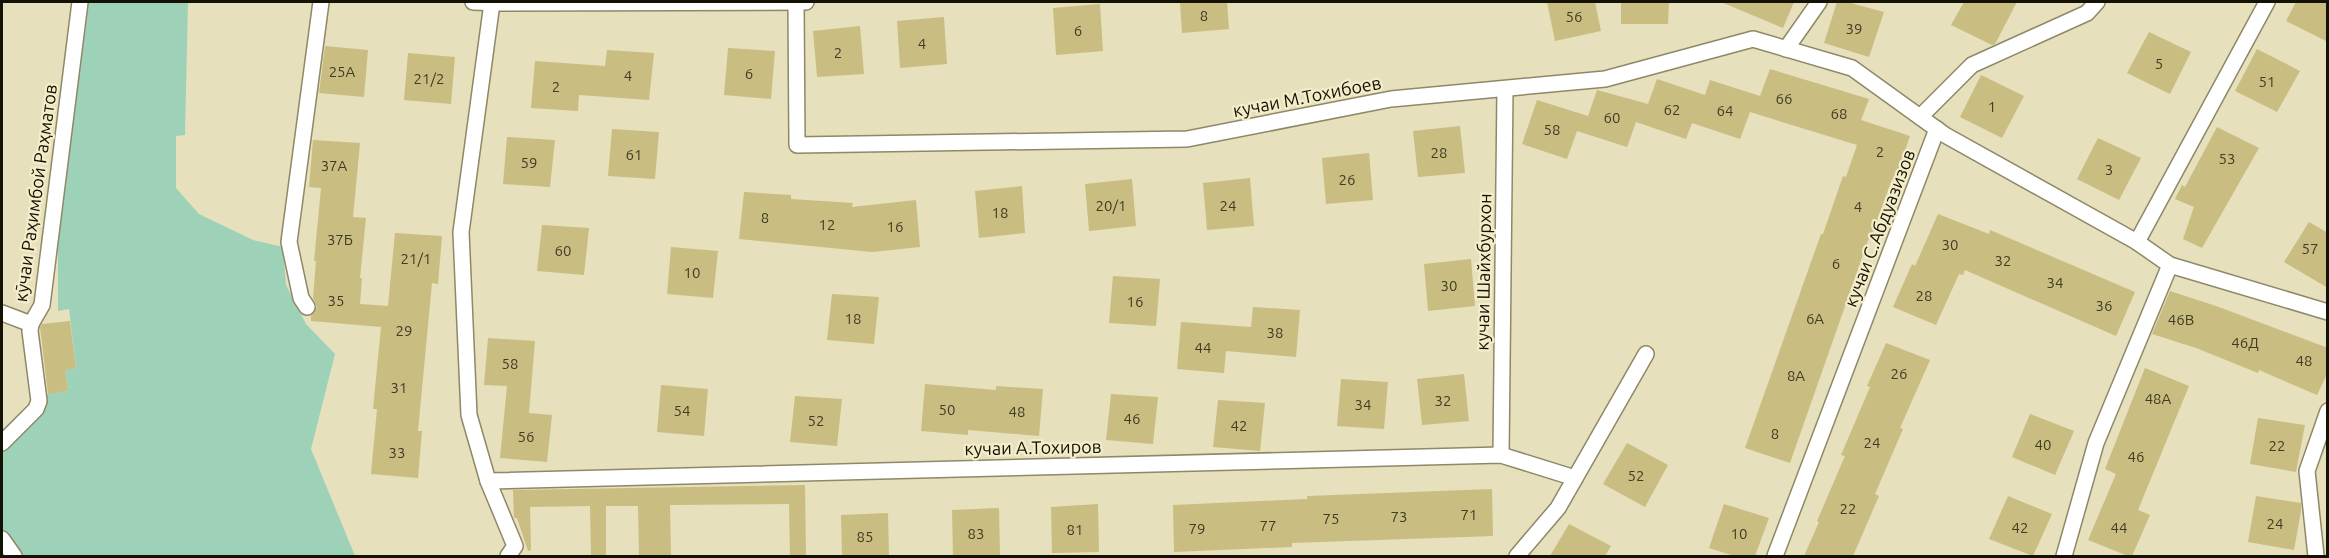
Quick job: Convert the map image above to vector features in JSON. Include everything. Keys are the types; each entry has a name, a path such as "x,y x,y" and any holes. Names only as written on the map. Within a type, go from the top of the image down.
{"street":[{"name":"кӯчаи Раҳимбой Раҳматов","path":"2,443 36,409 39,401 31,324 42,305 80,2"},
{"path":"307,307 301,298 289,242 321,2"},
{"path":"473,2 801,2"},
{"name":"кучаи М.Тохибоев","path":"801,2 797,145 1187,139 1391,99 1605,79 1753,39 1852,68 1937,129"},
{"path":"1786,49 1819,2"},
{"path":"1920,117 1972,65 2088,13 2097,2"},
{"path":"2137,242 2267,2"},
{"path":"498,3 461,232 469,415 488,481 514,553"},
{"name":"кучаи Шайхбурхон","path":"1501,455 1505,89"},
{"path":"1937,129 2137,242 2170,265 2328,312"},
{"name":"кучаи С.Абдуазизов","path":"1774,556 1937,129"},
{"path":"2064,556 2096,442 2170,265"},
{"path":"2,313 31,324"},
{"path":"1517,556 1558,508 1646,354"},
{"path":"2316,556 2307,471 2328,411"},
{"name":"кучаи А.Тохиров","path":"488,481 1501,455 1575,478"},
{"path":"2,539 14,556"}],"green space":[{"path":"88,2 188,2 185,135 176,136 176,188 199,214 253,240 283,247 286,285 306,324 335,354 311,449 355,556 19,556 2,532 2,446 47,394 68,391 65,370 76,368 69,309 58,311 58,245 80,6"}],"building":[{"path":"1180,2 1227,2 1229,29 1182,33"},
{"path":"1547,2 1595,2 1601,31 1555,41"},
{"path":"1621,2 1669,2 1668,24 1621,24"},
{"path":"1721,2 1794,2 1783,28"},
{"path":"1837,2 1847,2 1884,12 1869,57 1824,43"},
{"path":"1964,2 2017,2 1995,44 1992,45 1951,25"},
{"path":"2296,2 2328,2 2328,42 2286,21"},
{"path":"1100,4 1103,51 1056,55 1053,8"},
{"path":"944,17 947,64 900,68 897,21"},
{"path":"860,26 864,74 817,77 813,31"},
{"path":"2149,32 2191,52 2170,94 2127,73"},
{"path":"325,46 368,50 364,97 319,93"},
{"path":"728,48 775,51 771,99 724,95"},
{"path":"2257,49 2300,71 2277,112 2235,91"},
{"path":"607,50 654,53 649,100 579,95 578,111 531,108 535,61 605,66"},
{"path":"408,53 455,57 451,104 404,100"},
{"path":"1770,69 1869,99 1861,120 1910,136 1895,180 1892,179 1872,235 1870,235 1790,463 1745,448 1821,234 1823,234 1843,176 1846,177 1857,145 1750,112 1740,139 1692,123 1686,139 1636,122 1627,147 1577,131 1567,159 1522,144 1537,100 1588,116 1597,90 1648,104 1657,79 1705,95 1710,80 1760,96"},
{"path":"1981,75 2024,96 2002,138 1960,117"},
{"path":"1460,126 1465,173 1418,177 1413,131"},
{"path":"2217,127 2259,148 2202,248 2183,239 2194,207 2175,199 2182,185 2185,187"},
{"path":"612,129 659,132 655,179 608,176"},
{"path":"507,137 555,140 550,187 503,184"},
{"path":"2098,138 2141,158 2119,200 2077,179"},
{"path":"313,140 360,143 353,217 366,218 360,278 362,278 360,304 388,306 395,233 442,236 438,284 432,283 418,431 422,431 418,478 371,474 377,409 373,409 381,327 311,321 311,316 317,307 313,298 316,261 314,261 321,188 309,187"},
{"path":"1369,153 1373,200 1326,204 1322,158"},
{"path":"1250,178 1254,226 1207,230 1203,183"},
{"path":"1132,179 1136,226 1089,231 1085,184"},
{"path":"1022,186 1025,233 979,238 975,191"},
{"path":"744,192 791,195 791,199 853,203 852,207 916,200 920,247 872,252 739,239"},
{"path":"1938,214 1989,234 1990,230 2135,292 2116,336 1965,270 1963,275 1959,274 1936,325 1893,307 1912,264 1915,266"},
{"path":"2309,222 2328,233 2328,288 2284,262"},
{"path":"542,225 589,228 584,275 537,271"},
{"path":"671,247 718,251 713,298 667,294"},
{"path":"1471,259 1475,306 1428,311 1424,264"},
{"path":"1113,276 1160,279 1156,326 1109,323"},
{"path":"2170,291 2328,348 2328,372 2317,395 2259,370 2258,373 2196,348 2152,334"},
{"path":"832,294 879,297 874,344 827,340"},
{"path":"1253,307 1300,310 1296,357 1226,351 1224,373 1177,369 1181,322 1251,327"},
{"path":"70,321 76,368 65,370 68,391 48,394 40,327 42,324"},
{"path":"488,338 535,341 529,413 552,415 547,462 500,458 507,386 484,385"},
{"path":"1886,343 1930,360 1900,428 1903,429 1875,494 1879,496 1853,556 1804,556 1845,456 1841,455"},
{"path":"2145,368 2189,386 2138,510 2150,515 2132,556 2128,556 2088,540 2116,474 2105,469"},
{"path":"1464,374 1469,421 1422,425 1417,379"},
{"path":"1341,379 1388,382 1384,429 1337,426"},
{"path":"925,384 996,390 996,386 1043,389 1039,436 968,430 968,435 921,431"},
{"path":"661,385 708,389 704,436 657,432"},
{"path":"1111,394 1158,397 1153,444 1106,440"},
{"path":"795,396 842,399 837,446 790,442"},
{"path":"1218,400 1265,403 1260,451 1213,447"},
{"path":"2030,414 2074,431 2055,475 2012,457"},
{"path":"2258,418 2305,425 2296,472 2250,464"},
{"path":"1627,443 1668,465 1645,507 1603,484"},
{"path":"805,485 806,556 790,556 789,504 670,505 671,556 639,556 638,506 606,506 606,556 591,556 590,506 530,507 531,550 528,551 517,518 514,518 513,490"},
{"path":"1492,489 1493,536 1292,543 1292,547 1174,552 1173,505 1307,499 1307,496"},
{"path":"2008,496 2052,514 2033,556 1989,539"},
{"path":"2256,496 2301,503 2294,550 2248,542"},
{"path":"1098,504 1099,552 1052,553 1051,507"},
{"path":"1724,504 1769,518 1755,556 1734,556 1709,548"},
{"path":"999,508 1000,555 953,556 952,510"},
{"path":"888,513 889,556 842,556 841,515"},
{"path":"1569,524 1611,546 1605,556 1550,556"}]}
